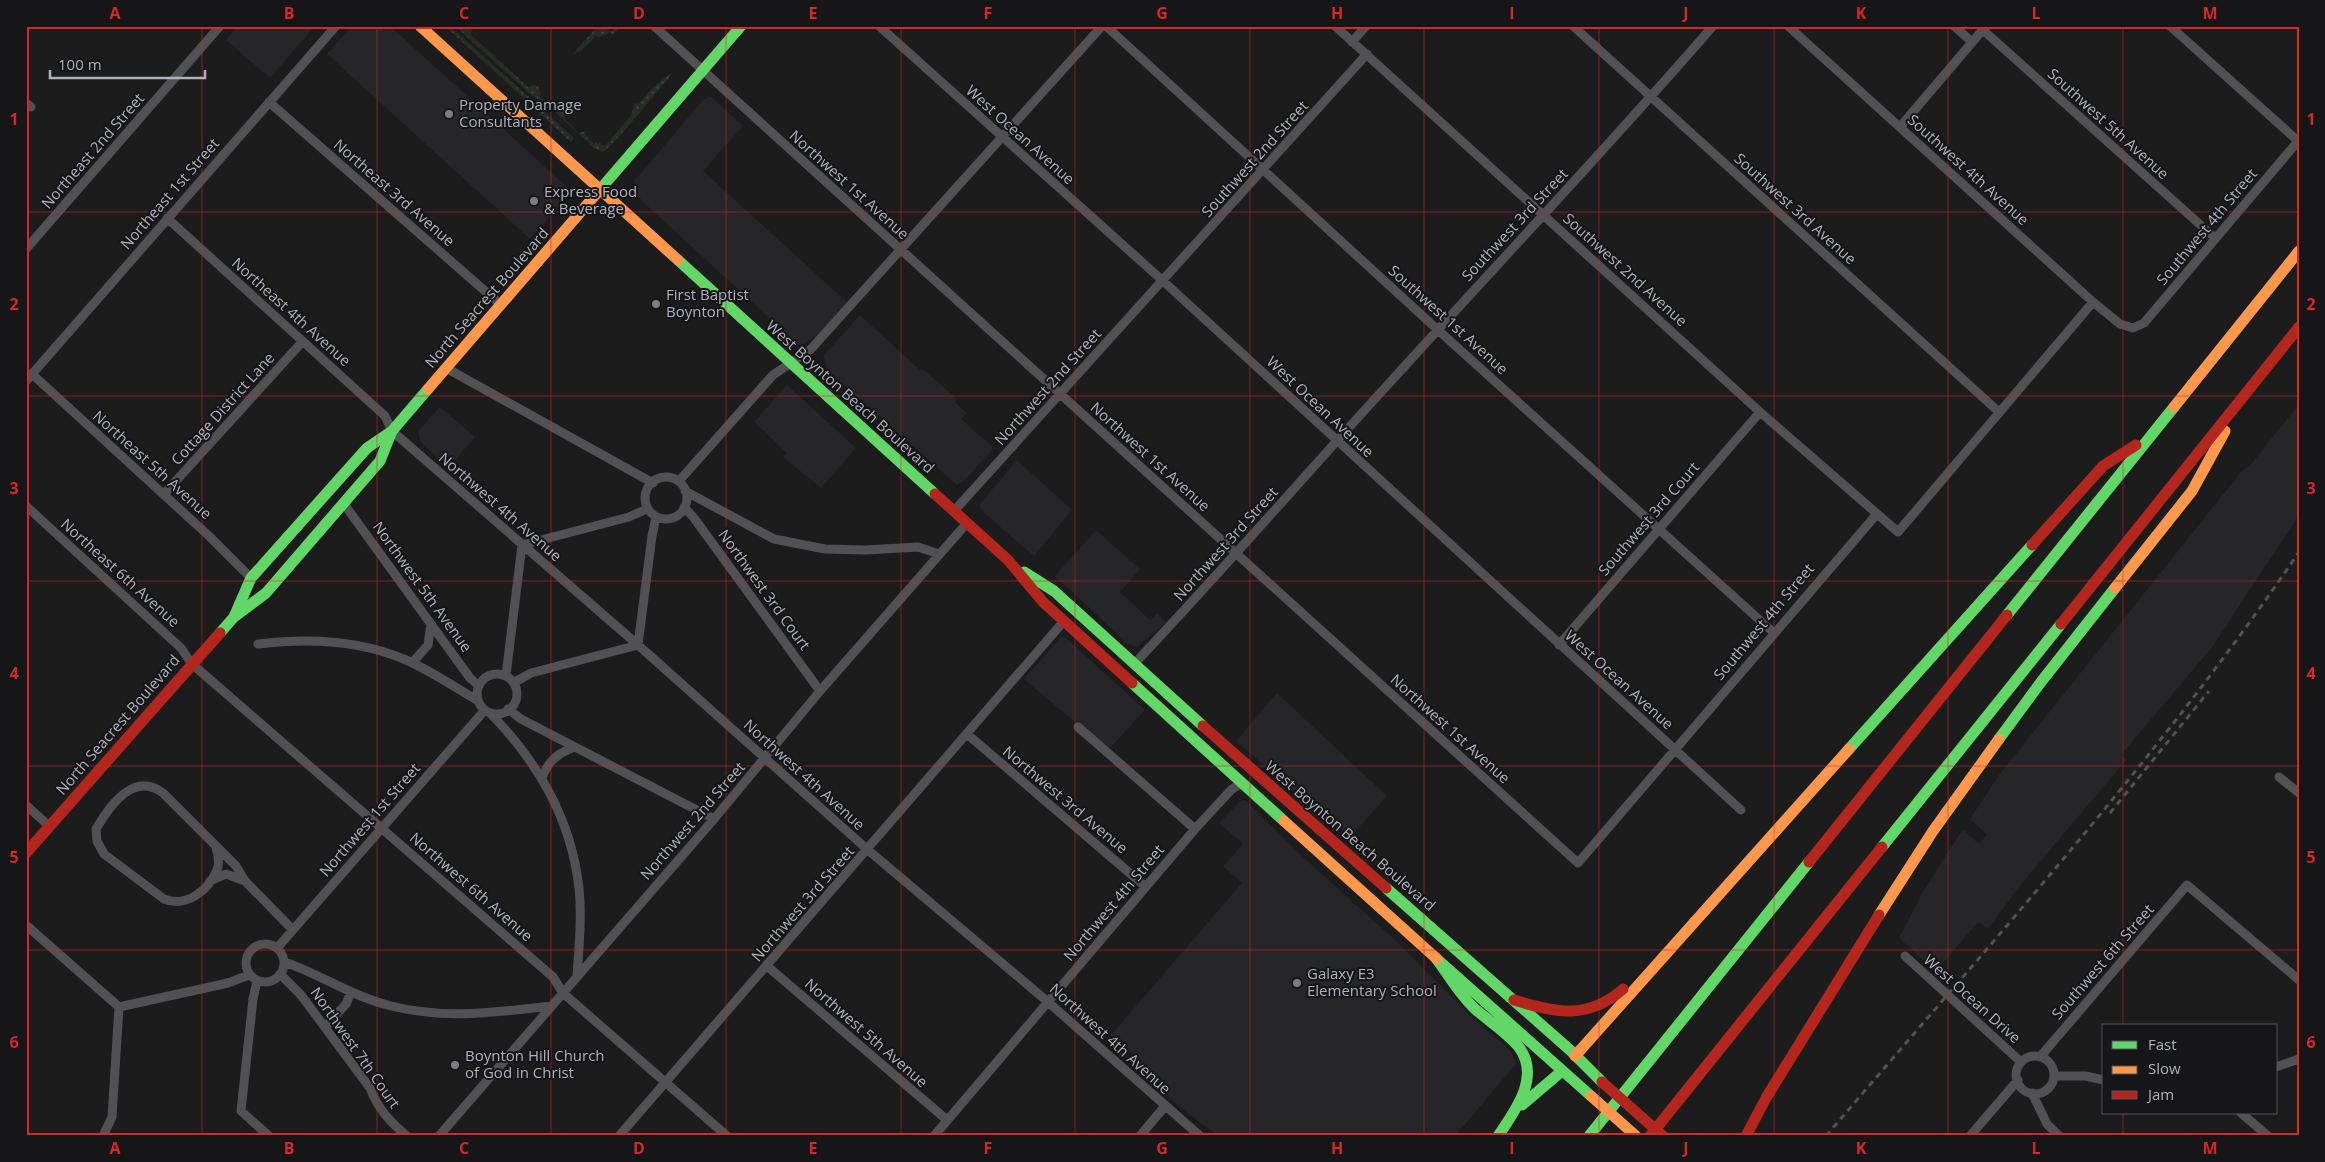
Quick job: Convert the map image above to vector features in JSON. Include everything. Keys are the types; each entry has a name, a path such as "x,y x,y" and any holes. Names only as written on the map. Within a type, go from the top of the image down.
{"main road":[{"name":"West Boynton Beach Boulevard","path":"420,26 967,523 1013,564 1054,591 1514,1000 1663,1136"},
{"name":"North Seacrest Boulevard","path":"234,617 251,578 368,448 392,431 742,26"},
{"path":"1589,1136 2299,251"},
{"path":"1650,1136 2299,327"},
{"path":"1746,1136 1766,1098 1866,934 1933,832 2041,682 2192,491 2245,394"},
{"name":"North Seacrest Boulevard","path":"26,853 234,617 266,594 380,461 392,431"},
{"path":"1498,1136 1528,1098 1562,1071 2103,466 2148,437"},
{"name":"West Boynton Beach Boulevard","path":"1013,564 1043,602 1241,783 1636,1136"},
{"path":"1241,783 1252,784 1258,787 1302,826 1337,844"},
{"path":"1514,1000 1555,1012 1574,1012 1593,1008 1615,996 1632,979 1670,948"},
{"path":"1435,956 1469,1002 1517,1046 1527,1060 1527,1084 1509,1120"},
{"path":"1739,1136 1766,1098"}],"street":[{"name":"Northeast 2nd Street","path":"26,249 220,26"},
{"name":"Northeast 1st Street","path":"29,378 336,26"},
{"name":"Northwest 1st Avenue","path":"654,26 1578,863 1675,748"},
{"name":"West Ocean Avenue","path":"879,26 1163,281 1741,810"},
{"path":"679,481 773,375 811,349 902,251 1104,26"},
{"name":"Southwest 1st Avenue","path":"1104,26 1774,632"},
{"name":"Southwest 2nd Avenue","path":"1336,26 1760,412 1876,515 1898,532 1999,412"},
{"path":"1352,42 1366,26"},
{"name":"Southwest 3rd Avenue","path":"1573,26 1999,412"},
{"name":"Southwest 3rd Street","path":"1336,441 1714,26"},
{"name":"Southwest 4th Avenue","path":"1788,26 2093,302 2120,324 2133,328"},
{"path":"1954,26 1972,42"},
{"path":"2170,26 2298,140"},
{"path":"1900,127 1984,28"},
{"name":"Southwest 5th Avenue","path":"1984,28 2215,238"},
{"name":"Southwest 2nd Street","path":"1163,281 1366,54"},
{"name":"Northeast 3rd Avenue","path":"270,102 501,306"},
{"name":"Southwest 4th Street","path":"2133,328 2144,323 2298,140"},
{"name":"Northeast 4th Avenue","path":"167,218 385,416 392,431"},
{"name":"Northwest 2nd Street","path":"954,511 1163,281"},
{"path":"1999,412 2093,302"},
{"name":"Cottage District Lane","path":"164,494 303,341"},
{"path":"446,368 653,483"},
{"name":"Northeast 5th Avenue","path":"29,378 164,494 251,578"},
{"name":"Southwest 3rd Court","path":"1559,645 1760,412"},
{"name":"Northwest 4th Avenue","path":"392,431 638,645 868,850 1048,1002 1200,1136"},
{"name":"Northwest 3rd Street","path":"1134,664 1236,554 1336,441"},
{"path":"686,491 684,507 678,514 670,518 656,517 647,509 645,496 653,483 667,477 679,481 686,491 774,539 825,549 866,550 918,547 939,554"},
{"name":"Northwest 5th Avenue","path":"344,504 470,678 479,686"},
{"name":"Northeast 6th Avenue","path":"26,506 181,648 192,664"},
{"name":"Northwest 3rd Court","path":"684,507 694,518 820,691"},
{"path":"506,675 522,545 628,517 647,509"},
{"name":"Southwest 4th Street","path":"1675,748 1876,515"},
{"path":"515,682 531,673 638,645 656,517"},
{"name":"Northwest 2nd Street","path":"439,1136 714,819 820,691 967,523"},
{"name":"Northwest 3rd Street","path":"619,1136 1064,621"},
{"path":"412,663 428,645 431,624"},
{"path":"258,644 305,641 335,642 386,653 412,663 477,700 525,751 542,778 567,832 576,871 580,919 577,976"},
{"name":"Northwest 6th Avenue","path":"192,664 553,977 563,993 727,1136"},
{"path":"477,700 479,686 484,679 492,674 506,675 515,682 517,687 516,699 508,710 498,715 488,713"},
{"path":"508,710 521,720 714,819"},
{"name":"Northwest 1st Street","path":"278,947 488,713"},
{"path":"1078,727 1196,829"},
{"name":"Northwest 3rd Avenue","path":"967,734 1146,887"},
{"path":"542,778 546,767 553,758 574,747"},
{"path":"2279,777 2299,793"},
{"name":"Northwest 4th Street","path":"934,1136 1196,829 1231,790 1241,783"},
{"path":"216,847 217,870 209,881 188,901 178,902 164,899 104,854 97,841 96,829 129,789 135,786 149,786 163,794 236,866 245,881 293,930"},
{"path":"26,805 50,826"},
{"path":"209,881 226,874 245,881"},
{"name":"Southwest 6th Street","path":"2040,1057 2187,885 2299,980"},
{"path":"26,925 119,1007"},
{"path":"267,943 278,947 284,953 285,962 280,974 270,982 257,982 249,975 246,962 254,948 267,943"},
{"name":"West Ocean Drive","path":"1905,956 2021,1062"},
{"path":"285,962 351,992 391,1006 465,1016 552,1006"},
{"name":"Northwest 5th Avenue","path":"767,966 948,1120"},
{"name":"Northwest 7th Court","path":"280,974 301,995 370,1088 376,1105 407,1136"},
{"path":"119,1007 228,982 249,975"},
{"path":"257,982 253,999 242,1111 269,1136"},
{"path":"325,1027 346,1004 351,992"},
{"path":"103,1136 112,1117 119,1007"},
{"path":"2030,1057 2040,1057 2049,1062 2054,1076 2049,1087 2044,1091 2032,1093 2023,1089 2018,1080 2018,1068 2021,1062 2030,1057"},
{"path":"2278,1066 2299,1059"},
{"path":"2054,1076 2085,1076 2102,1080"},
{"path":"1970,1136 2018,1080"},
{"path":"2032,1093 2048,1124 2059,1136"},
{"path":"1140,1136 1165,1106"},
{"path":"2242,1114 2268,1136"}],"shaded area":[{"path":"237,26 315,26 270,78 226,40"},
{"path":"352,26 390,26 566,186 566,198 530,239 327,54"},
{"path":"445,26 450,26 574,138 571,142"},
{"path":"455,26 474,26 470,34 529,88 532,85 538,86 541,94 538,96 549,103 549,100 554,102 565,115 565,119 579,133 586,131 585,134 594,145 595,142 598,144 600,142 601,145 606,145 633,113 635,103 639,104 654,87 673,73 609,147 601,151 593,147 551,108 529,93"},
{"path":"598,26 605,26 608,30 612,31 617,26 621,26 613,35 610,33 599,37 594,35 594,38 582,50 572,55"},
{"path":"710,96 743,126 703,171 848,303 819,334 800,346 643,202 634,191 635,180 703,100"},
{"path":"860,315 921,371 923,369 957,399 955,402 967,413 961,419 994,448 966,479 957,485 827,370 824,355"},
{"path":"787,385 856,448 821,488 783,457 787,453 754,422"},
{"path":"2299,404 2299,515 2213,646 2121,755 2126,760 2018,888 1988,929 1978,922 1936,971 1899,938 1923,892 1951,847 1963,830 1979,844 1987,835 1970,819 1999,775 2241,472 2251,464"},
{"path":"440,407 475,437 449,467 420,442 418,431"},
{"path":"1017,460 1072,510 1034,556 982,511 979,505"},
{"path":"1096,530 1140,569 1120,592 1150,620 1157,614 1166,622 1137,647 1127,643 1055,576"},
{"path":"1061,637 1066,638 1145,710 1108,750 1024,679"},
{"path":"1277,693 1387,796 1350,837 1236,741"},
{"name":"Galaxy E3 Elementary School","path":"1245,800 1305,859 1394,939 1467,1012 1511,1051 1516,1064 1455,1136 1218,1136 1176,1104 1138,1070 1140,1060 1111,1035 1242,883 1223,866 1243,844 1219,823 1241,801"}],"railway":[{"path":"1826,1136 2071,850 2189,704 2299,552"},
{"path":"2110,813 2209,691"}],"traffic: fast":[{"path":"597,193 741,26"},
{"path":"678,260 935,494"},
{"path":"234,617 251,578 367,448 392,431 428,389"},
{"path":"2007,615 2174,407"},
{"path":"220,633 234,617 266,593 380,461 392,431"},
{"path":"1849,749 2032,545"},
{"path":"1024,572 1054,591 1203,726"},
{"path":"1999,739 2115,588"},
{"path":"1882,847 2061,624"},
{"path":"1132,683 1284,821"},
{"path":"1589,1136 1809,862"},
{"path":"1386,888 1570,1050 1602,1082"},
{"path":"1435,957 1469,1003 1503,1031 1518,1046 1525,1057 1527,1081 1523,1093 1512,1116 1498,1136"},
{"path":"1437,959 1591,1096"},
{"path":"1522,1105 1562,1071"}],"traffic: slow":[{"path":"420,26 678,260"},
{"path":"428,389 597,193"},
{"path":"2174,407 2299,251"},
{"path":"2115,588 2192,491 2225,431"},
{"path":"1879,915 1933,831 1999,739"},
{"path":"1575,1056 1849,749"},
{"path":"1284,821 1437,959"},
{"path":"1591,1096 1636,1136"}],"traffic: jam":[{"path":"2061,624 2299,327"},
{"path":"2032,545 2103,466 2136,445"},
{"path":"935,494 1008,560 1043,602 1132,683"},
{"path":"1809,862 2007,615"},
{"path":"26,853 220,633"},
{"path":"1203,726 1386,888"},
{"path":"1650,1136 1882,847"},
{"path":"1746,1136 1766,1098 1879,915"},
{"path":"1514,1000 1544,1008 1571,1011 1584,1010 1597,1006 1623,989"},
{"path":"1602,1082 1663,1136"}],"place":[{"name":"Property Damage Consultants","path":"449,114"},
{"name":"Express Food & Beverage","path":"534,201"},
{"name":"First Baptist Boynton","path":"656,304"},
{"name":"Galaxy E3 Elementary School","path":"1297,983"},
{"name":"Boynton Hill Church of God in Christ","path":"455,1065"}]}
